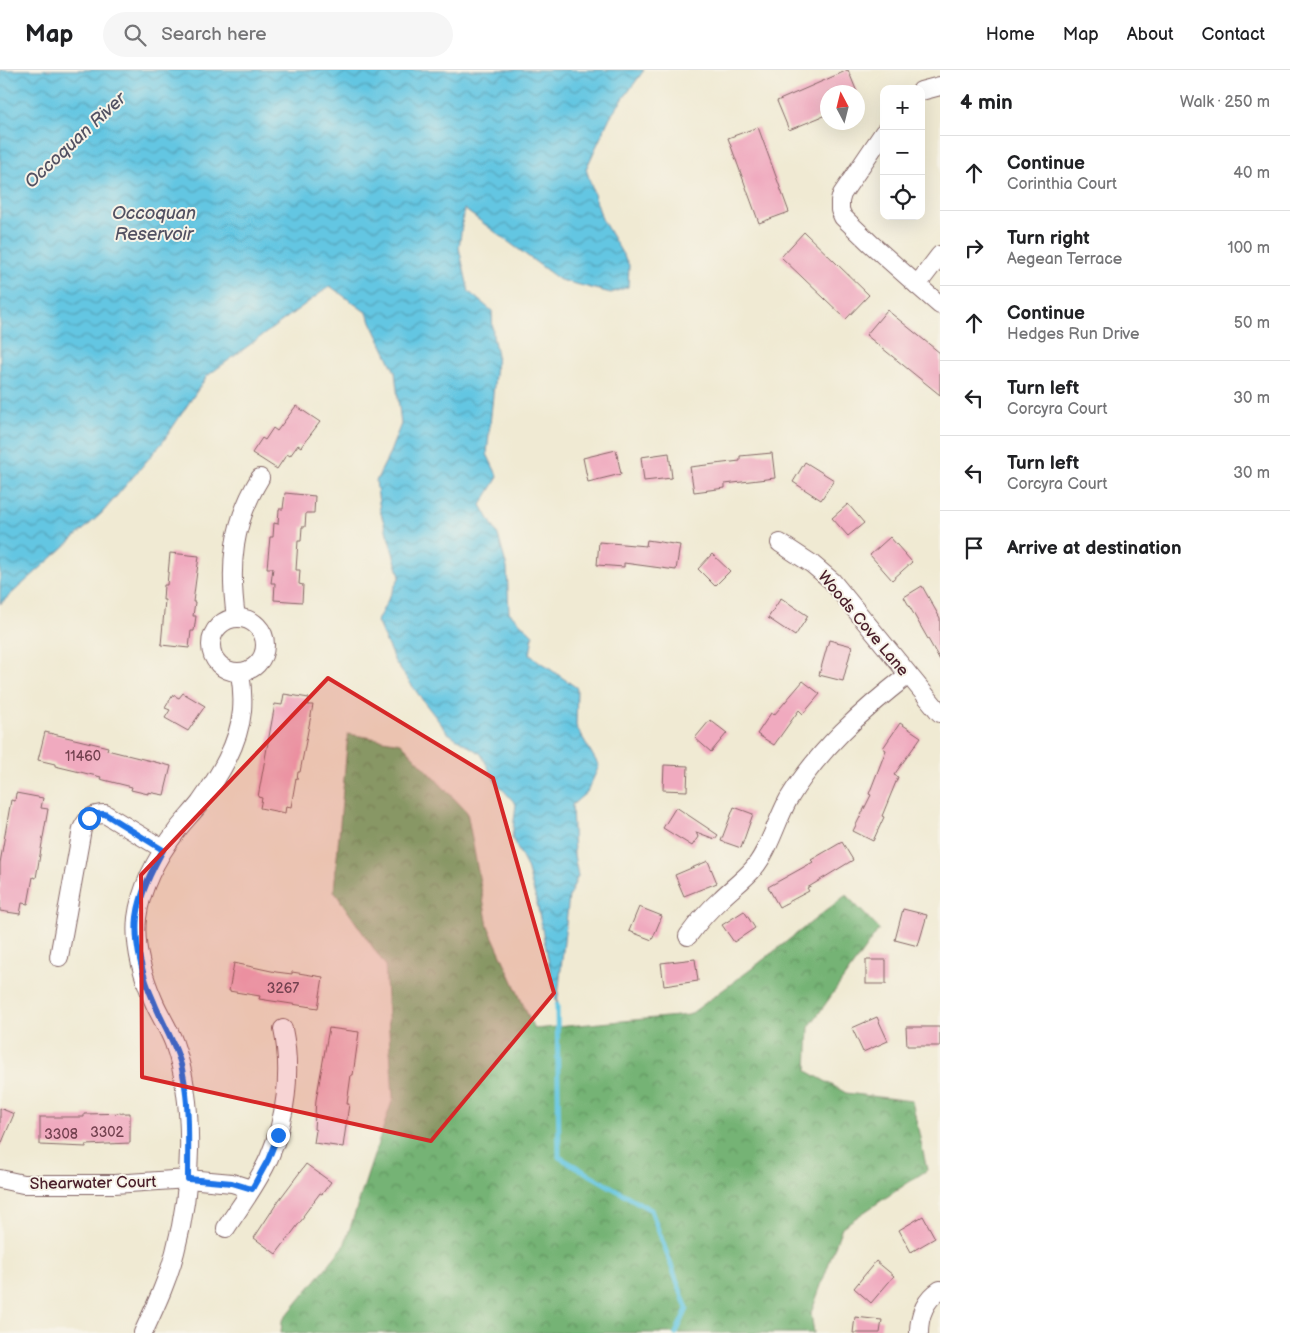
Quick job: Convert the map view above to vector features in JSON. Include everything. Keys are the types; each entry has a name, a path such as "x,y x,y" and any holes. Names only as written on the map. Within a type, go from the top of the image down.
{"street":[{"path":"925,90 940,86"},
{"path":"880,138 842,194 840,210 843,217 870,243 940,304"},
{"path":"917,285 940,255"},
{"path":"236,618 232,592 232,564 236,538 243,512 260,478"},
{"name":"Woods Cove Lane","path":"780,544 812,564 832,581 940,713"},
{"path":"236,618 247,619 254,623 262,630 266,639 264,655 256,665 240,673 230,672 221,667 215,660 211,650 211,640 220,624 236,618"},
{"path":"143,1333 164,1287 184,1217 188,1179 189,1131 187,1095 182,1067 173,1041 154,1002 143,973 139,953 137,917 144,891 154,866 163,850 199,804 232,748 242,710 240,673"},
{"path":"688,936 702,918 754,868 767,849 787,802 809,770 844,730 875,701 908,675"},
{"path":"59,957 82,829 89,818 97,814 105,814 163,850"},
{"path":"226,1228 252,1189 268,1160 274,1144 284,1104 288,1066 283,1030"},
{"name":"Shearwater Court","path":"0,1179 23,1184 114,1184 188,1179 232,1183 252,1189"},
{"path":"919,1333 920,1317 926,1304 940,1290"}],"highlighted area":[{"path":"328,678 493,778 554,993 431,1141 142,1077 141,875"}],"green space":[{"path":"348,734 401,743 467,812 488,926 534,1029 689,1015 846,895 879,929 809,1027 807,1071 846,1093 912,1101 927,1170 842,1227 811,1313 814,1333 281,1333 282,1321 344,1246 393,1098 385,965 334,891"}],"water":[{"name":"Occoquan Reservoir","path":"0,70 644,70 610,117 586,169 602,219 629,265 628,287 611,293 560,280 464,209 459,248 469,292 492,311 493,336 497,355 487,454 498,477 481,505 498,535 507,568 509,612 533,635 530,655 577,688 576,726 599,766 587,792 572,805 574,855 578,876 569,896 557,1005 537,903 527,867 512,838 516,804 495,781 481,754 448,733 421,698 395,662 377,621 400,576 380,510 376,481 401,424 395,372 367,313 330,286 207,376 162,443 102,513 0,604"}],"building":[{"path":"848,70 854,85 820,85 820,117 789,130 777,101"},
{"path":"758,127 789,212 759,223 728,138"},
{"path":"804,232 869,295 846,319 781,257"},
{"path":"887,310 940,353 940,395 866,335"},
{"path":"296,406 320,422 301,447 298,445 290,456 287,454 277,469 252,453 262,438 265,440 273,428 277,431"},
{"path":"616,450 621,474 588,482 583,458"},
{"path":"669,453 672,478 644,481 641,457"},
{"path":"772,453 775,478 725,484 725,488 694,492 690,467 740,461 740,456"},
{"path":"805,462 834,480 821,500 793,482"},
{"path":"285,493 315,496 314,513 306,513 301,541 298,541 296,570 300,570 299,584 303,585 302,602 274,600 275,583 271,583 273,568 267,568 270,537 273,537 274,523 278,524 279,509 283,509"},
{"path":"848,504 864,523 848,536 832,518"},
{"path":"890,537 912,562 892,580 870,555"},
{"path":"647,540 680,545 676,570 624,563 624,567 597,565 599,542 646,546"},
{"path":"170,553 199,556 193,602 195,602 193,616 196,616 194,631 191,631 189,648 161,645 165,600 163,600 164,585 167,585"},
{"path":"712,554 730,571 715,586 698,569"},
{"path":"922,586 940,618 940,660 904,597"},
{"path":"781,598 808,616 795,636 768,618"},
{"path":"829,640 852,646 843,681 819,675"},
{"path":"803,681 820,694 803,714 799,710 774,745 757,734 771,713 774,715"},
{"path":"183,693 205,706 188,731 165,718 170,710 165,708 173,695 179,698"},
{"path":"284,694 309,698 308,705 313,705 291,807 286,806 285,813 260,808 262,798 258,797 275,704 282,705"},
{"path":"710,720 727,733 711,752 695,738"},
{"path":"900,723 921,737 894,775 898,777 882,816 884,817 873,841 853,831 871,795 869,794 886,750 883,748"},
{"path":"45,732 108,747 107,750 171,766 164,795 131,790 132,787 38,760"},
{"path":"664,765 688,766 687,791 663,790"},
{"path":"16,793 43,798 41,808 48,809 36,878 33,877 28,904 22,903 20,914 0,911 0,863 11,800 15,801"},
{"path":"676,807 718,835 715,839 696,832 698,837 692,846 663,828"},
{"path":"734,807 753,814 741,848 721,841"},
{"path":"842,842 853,860 807,888 809,891 779,907 768,887 813,862 811,860"},
{"path":"708,861 717,883 684,896 675,875"},
{"path":"639,907 662,916 652,940 629,931"},
{"path":"903,909 927,915 918,946 895,940"},
{"path":"744,911 755,928 734,942 722,925"},
{"path":"695,959 698,981 664,986 661,963"},
{"path":"866,960 886,960 886,984 866,984"},
{"path":"234,963 276,972 292,974 292,972 323,977 318,1008 259,999 260,996 229,991"},
{"path":"877,1017 888,1041 863,1052 852,1028"},
{"path":"906,1027 940,1027 940,1046 907,1046"},
{"path":"329,1028 359,1032 353,1075 351,1075 343,1147 314,1143 316,1100"},
{"path":"0,1108 14,1114 0,1147"},
{"path":"130,1113 130,1143 86,1145 86,1147 40,1145 40,1117 84,1117 84,1114"},
{"path":"306,1164 331,1182 322,1194 320,1193 276,1254 254,1238"},
{"path":"923,1216 935,1238 911,1252 899,1230"},
{"path":"876,1261 894,1276 871,1303 854,1288"},
{"path":"855,1317 882,1320 880,1333 853,1333"}],"waterway":[{"path":"557,1005 559,1157 651,1210 687,1309 676,1333"}],"route":[{"path":"89,818 97,814 105,814 163,850 144,891 137,917 137,927 143,973 154,1002 173,1041 182,1067 187,1095 189,1131 188,1179 213,1180 252,1189 268,1160 278,1135"}],"water label":[{"name":"Occoquan River","path":"75,140"}]}
